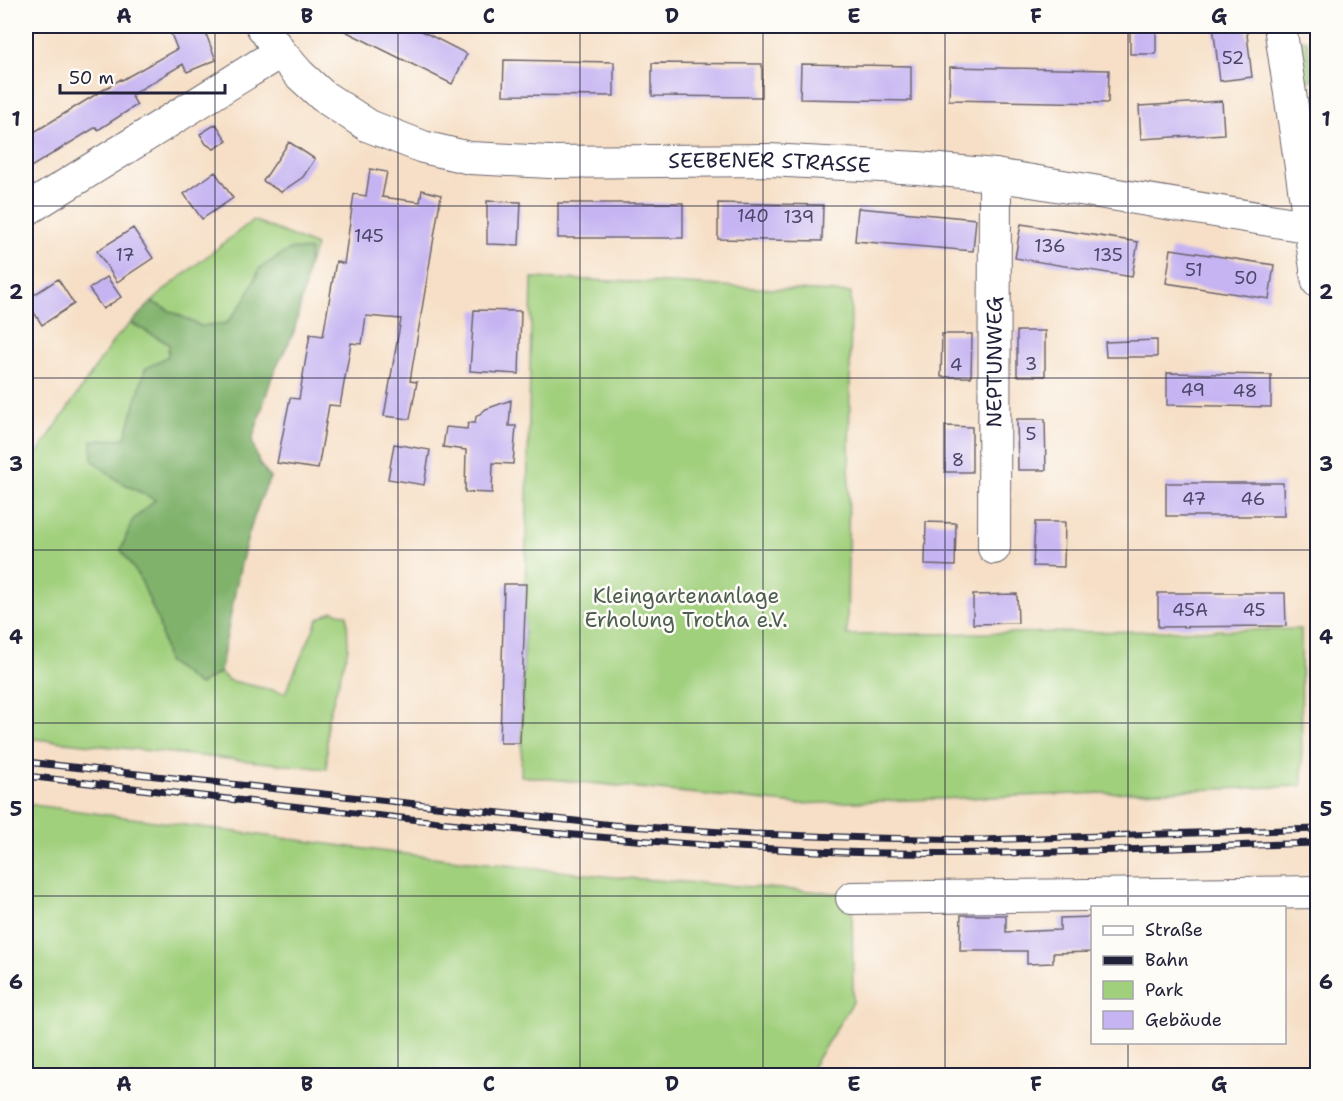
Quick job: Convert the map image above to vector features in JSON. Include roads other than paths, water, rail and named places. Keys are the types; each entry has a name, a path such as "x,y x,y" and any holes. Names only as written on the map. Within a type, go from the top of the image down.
{"street":[{"name":"SEEBENER STRASSE","path":"262,26 299,74 324,96 369,126 423,147 470,158 549,162 770,160 994,175 1314,228"},
{"path":"1280,26 1314,228 1317,282"},
{"path":"26,210 280,52"},
{"name":"NEPTUNWEG","path":"994,175 994,548"},
{"path":"852,898 1317,892"}],"railway":[{"path":"26,762 613,825 753,834 982,840 1318,829"},
{"path":"26,776 433,822 740,847 842,852 961,853 1318,843"}],"park label":[{"name":"Kleingartenanlage Erholung Trotha e.V.","path":"686,608"}]}
